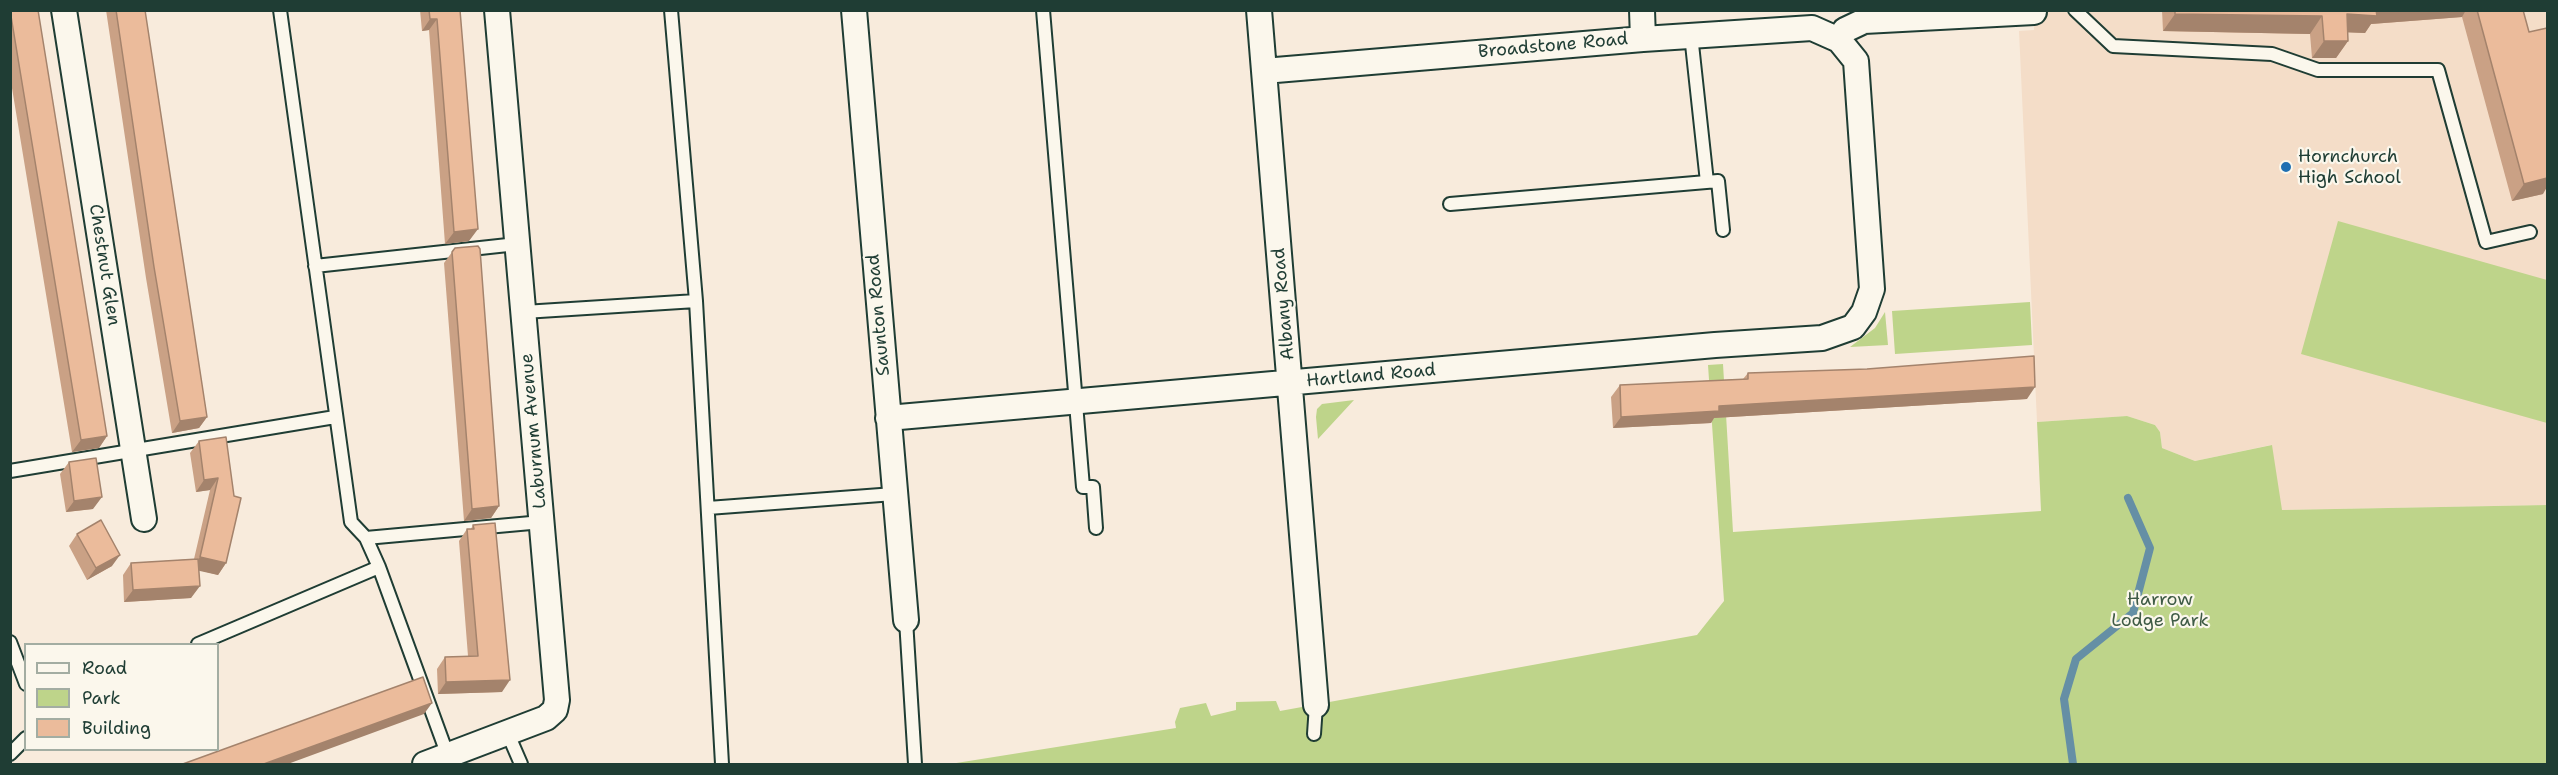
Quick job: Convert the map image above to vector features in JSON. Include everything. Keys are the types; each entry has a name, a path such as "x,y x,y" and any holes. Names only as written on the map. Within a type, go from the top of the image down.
{"street":[{"name":"Chestnut Glen","path":"64,10 144,519"},
{"name":"Laburnum Avenue","path":"425,765 546,718 555,710 557,700 497,10"},
{"name":"Saunton Road","path":"854,10 906,620"},
{"name":"Albany Road","path":"1259,10 1316,705"},
{"path":"1642,10 1643,39"},
{"path":"1839,40 1845,30 1864,21 2039,11"},
{"name":"Broadstone Road","path":"1264,71 1690,35 1812,28 1839,40"},
{"name":"Hartland Road","path":"888,418 1715,345 1822,338 1852,327 1864,312 1872,289 1856,61 1839,40"}],"lane":[{"path":"280,10 351,522 366,538 379,567 448,756"},
{"path":"671,10 696,301 722,765"},
{"path":"1043,10 1083,487 1093,487 1096,528"},
{"path":"2075,10 2113,45 2272,54 2318,70 2438,70 2486,242 2530,232"},
{"path":"1690,35 1707,182"},
{"path":"1450,204 1718,181 1723,230"},
{"path":"315,266 517,243"},
{"path":"524,312 696,301"},
{"path":"10,471 335,417"},
{"path":"708,508 894,494"},
{"path":"366,538 542,522"},
{"path":"203,643 379,567"},
{"path":"906,620 915,765"},
{"path":"10,642 24,679"},
{"path":"1314,734 1316,705"},
{"path":"508,734 521,765"},
{"path":"10,754 24,740"}],"shaded area":[{"name":"Hornchurch High School","path":"2034,10 2547,11 2547,505 2281,510 2271,445 2195,461 2162,448 2160,432 2155,425 2127,416 2037,422 2019,31 2034,30"}],"green space":[{"path":"2338,221 2547,280 2547,423 2301,354"},
{"path":"2030,302 2032,345 1895,354 1892,311"},
{"path":"1885,312 1888,345 1850,347 1875,328"},
{"name":"Harrow Lodge Park","path":"1723,364 1733,532 2041,511 2037,422 2127,416 2155,425 2160,432 2162,448 2195,461 2272,445 2282,510 2547,505 2547,764 950,764 1176,728 1175,722 1180,708 1206,703 1211,716 1236,710 1236,702 1276,701 1280,711 1697,635 1724,601 1708,365"},
{"path":"1354,400 1318,439 1317,409 1322,404"}],"building":[{"path":"10,10 38,10 107,436 81,440"},
{"path":"116,10 145,10 207,417 180,421 154,267"},
{"path":"429,10 460,10 478,229 454,232 437,19 430,19"},
{"path":"2175,10 2376,10 2377,16 2347,14 2348,41 2324,41 2322,16 2175,14"},
{"path":"2477,10 2523,10 2529,32 2547,28 2547,178 2524,184"},
{"path":"478,246 499,506 472,509 452,252 455,248"},
{"path":"2034,356 2035,387 1719,406 1719,411 1621,417 1620,385 1748,379 1748,373 1867,369"},
{"path":"226,437 234,496 241,498 226,563 200,557 218,478 204,480 199,441"},
{"path":"96,458 102,497 74,501 69,462"},
{"path":"101,520 120,555 96,568 77,534"},
{"path":"495,523 510,680 446,682 445,657 478,656 467,529 474,529 473,525"},
{"path":"198,559 200,586 133,590 131,563"},
{"path":"423,677 432,703 261,765 180,765"}],"waterway":[{"path":"2073,764 2064,699 2076,659 2133,613 2150,548 2128,498"}],"place":[{"name":"Hornchurch High School","path":"2286,167"}]}
